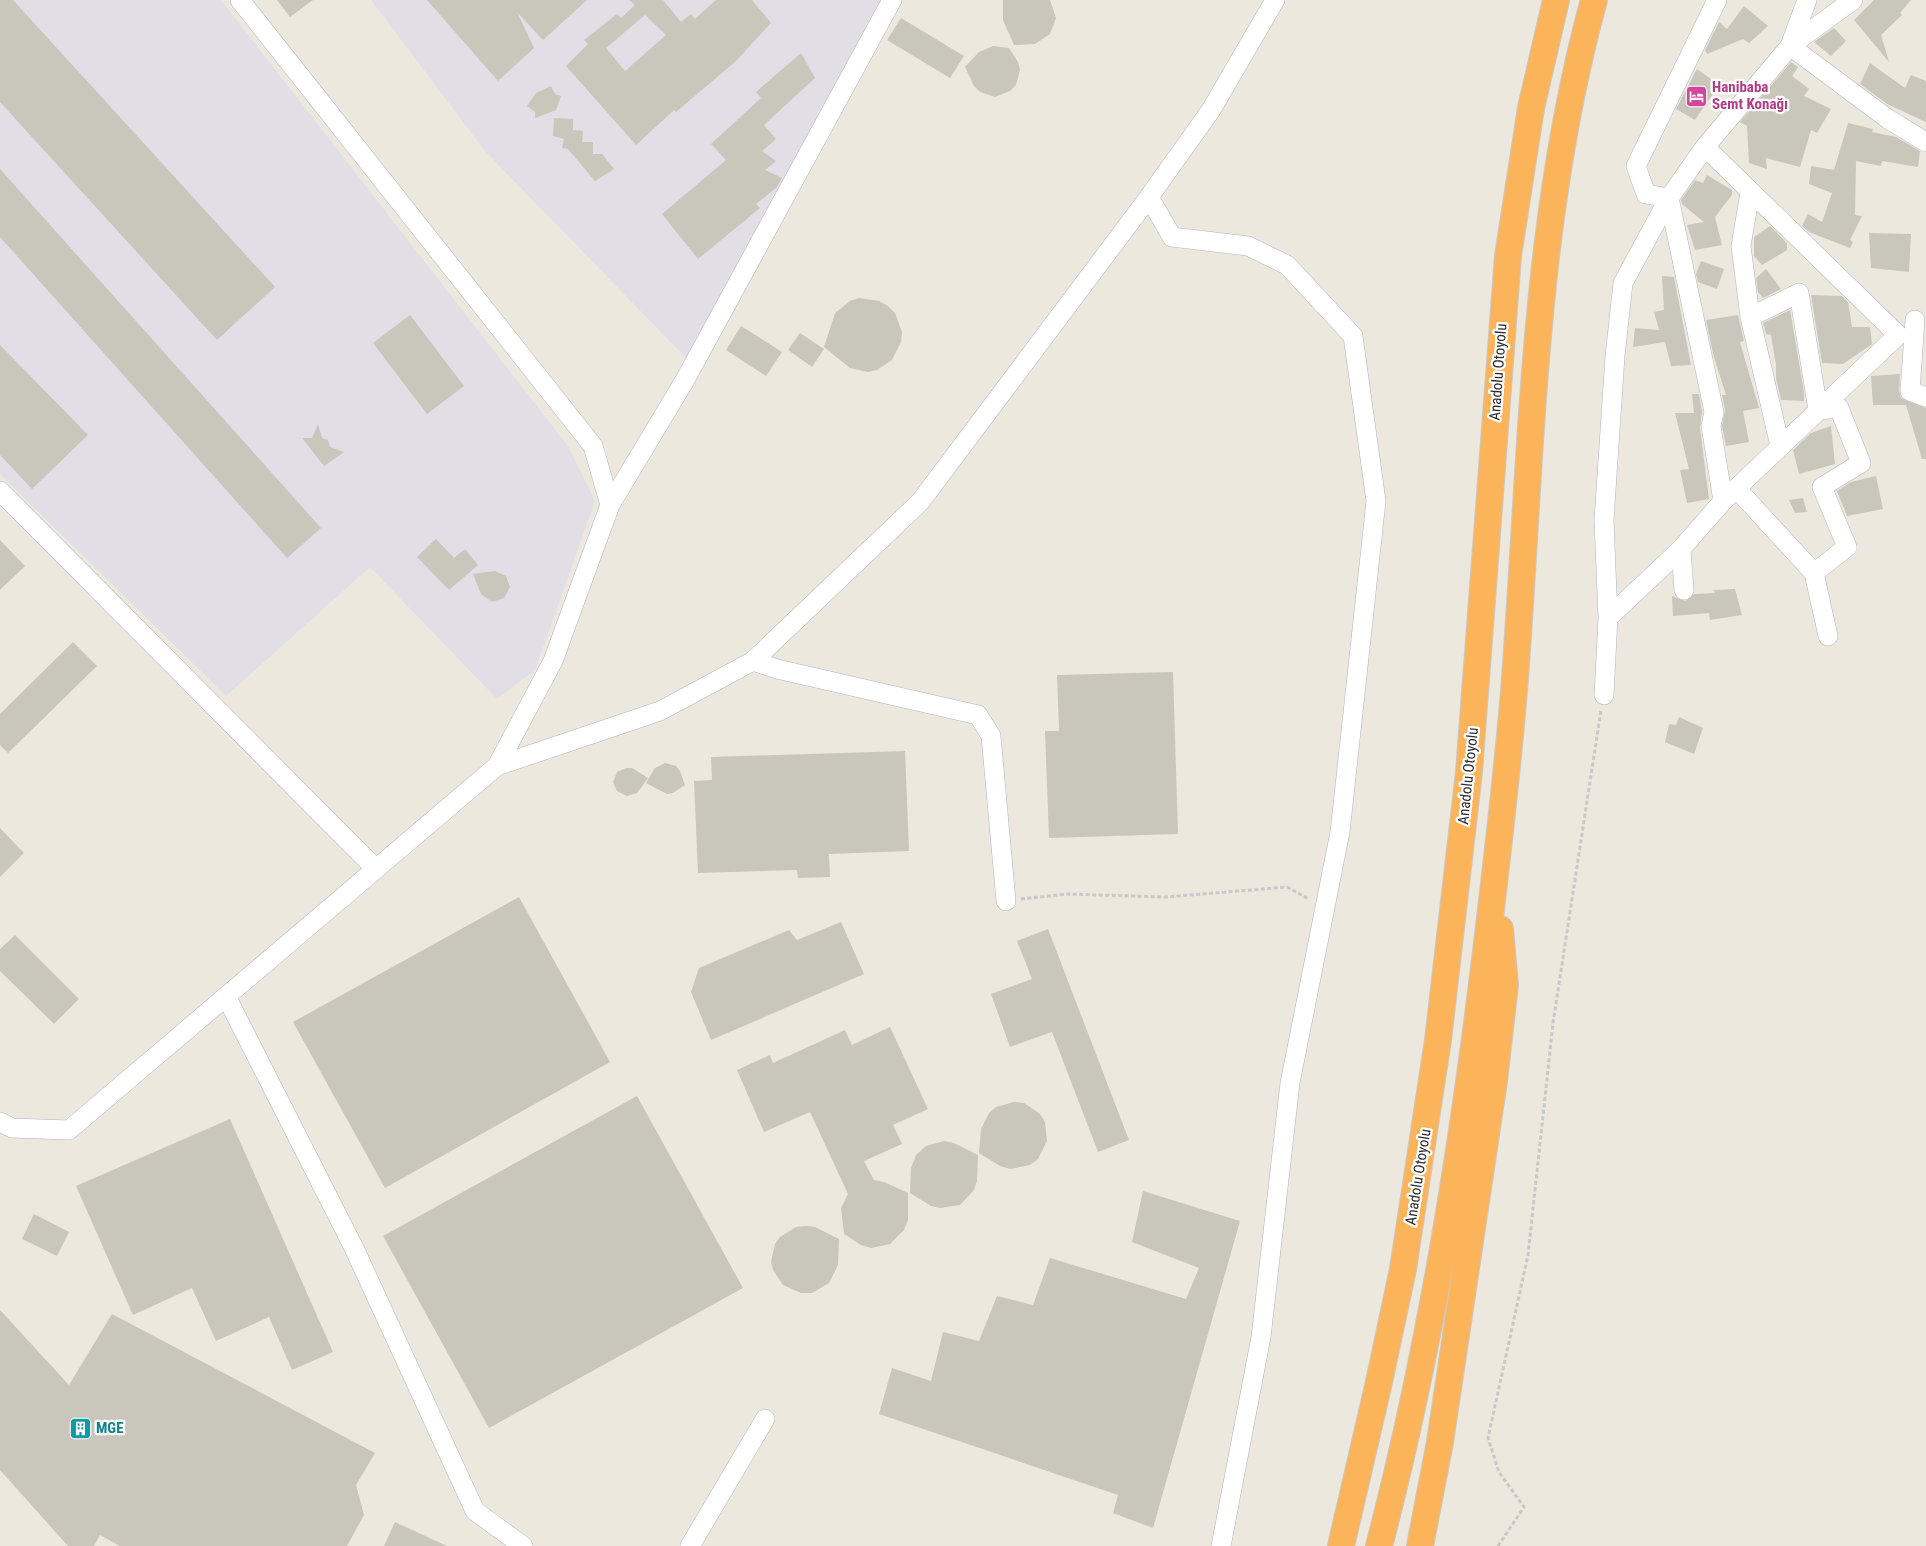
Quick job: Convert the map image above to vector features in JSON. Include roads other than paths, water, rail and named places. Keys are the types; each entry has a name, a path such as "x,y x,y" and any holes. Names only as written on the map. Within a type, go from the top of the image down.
{"highway":[{"name":"Anadolu Otoyolu","path":"1341,1546 1380,1382 1403,1270 1438,1040 1469,772 1508,256 1532,108 1556,0"},
{"path":"1378,1546 1415,1394 1437,1286 1473,1059 1495,877 1514,680 1541,292 1559,156 1594,0"},
{"path":"1420,1546 1432,1494 1449,1384 1494,1081 1505,985 1495,877"}],"street":[{"path":"240,0 593,446 610,505"},
{"path":"0,1122 12,1128 69,1130 497,766 553,661 610,505 685,380 892,0"},
{"path":"497,766 660,711 753,661 920,502 1149,197 1211,110 1275,0"},
{"path":"1669,198 1646,194 1636,166 1717,0"},
{"path":"1790,46 1807,0"},
{"path":"1604,695 1608,618 1604,520 1615,356 1623,283 1669,198 1705,147 1790,46 1853,0"},
{"path":"1790,46 1888,120 1926,142"},
{"path":"1705,147 1898,335"},
{"path":"1750,192 1741,246 1750,317 1780,446"},
{"path":"1149,197 1172,238 1248,246 1287,265 1353,336 1376,500 1340,832 1290,1083 1261,1337 1222,1546"},
{"path":"1669,198 1714,412 1711,426 1730,495 1814,573 1828,636"},
{"path":"1750,317 1799,293 1818,410"},
{"path":"1608,618 1681,549 1730,495 1780,446 1920,315"},
{"path":"1920,315 1910,391 1926,397"},
{"path":"1814,573 1847,547 1822,487 1861,463 1839,408 1818,410"},
{"path":"0,491 376,869"},
{"path":"1681,549 1684,590"},
{"path":"753,661 777,669 978,715 992,736 1006,901"},
{"path":"226,996 354,1248 475,1511 523,1546"},
{"path":"690,1546 765,1419"}],"place":[{"name":"Hanibaba Semt Konağı","path":"1696,96"},
{"name":"MGE","path":"80,1428"}]}
